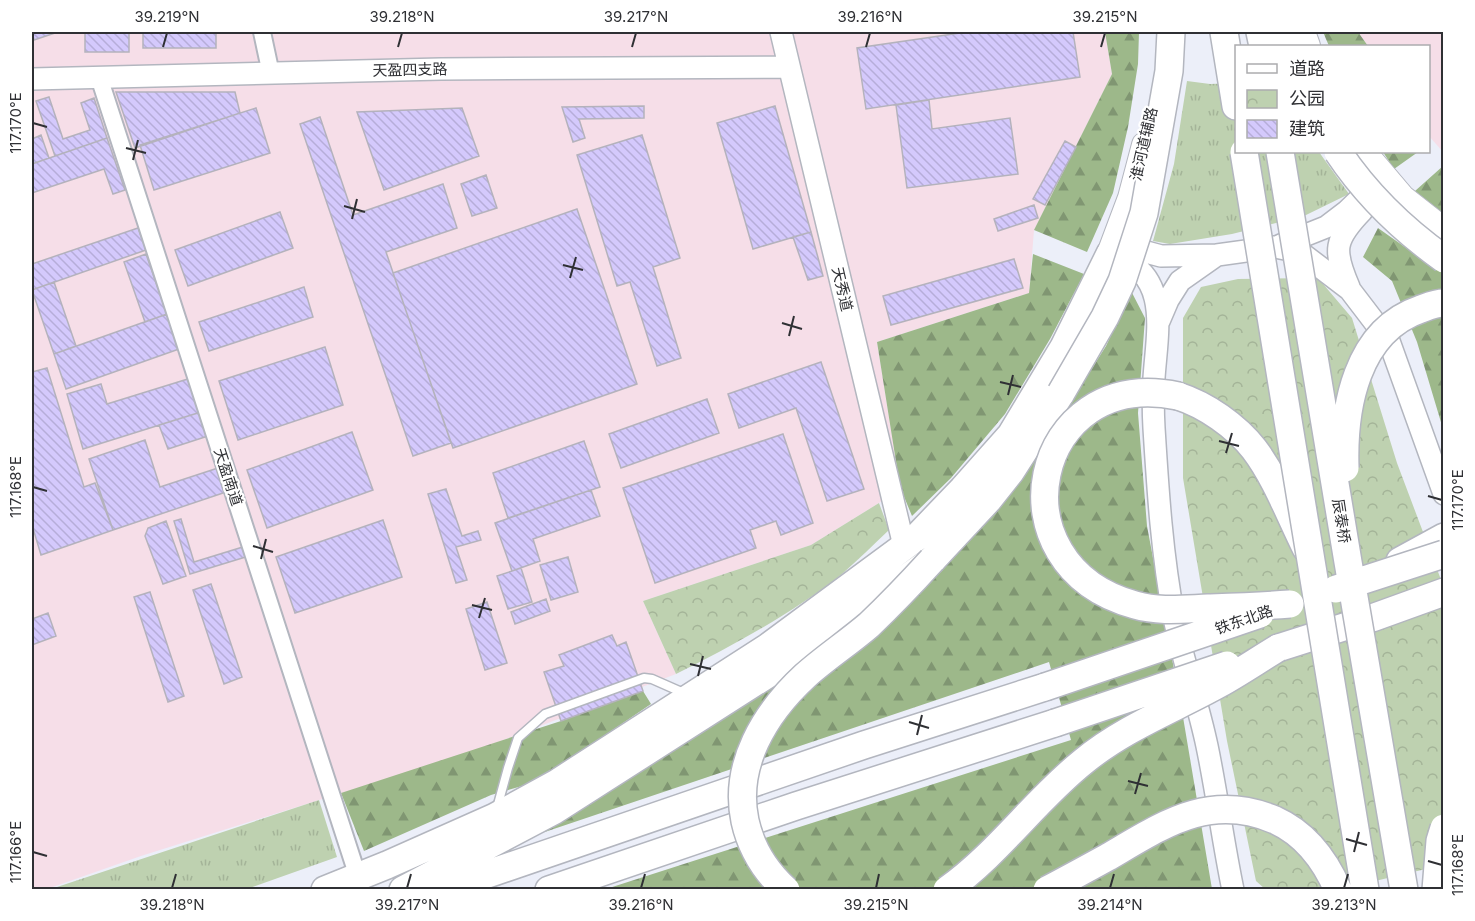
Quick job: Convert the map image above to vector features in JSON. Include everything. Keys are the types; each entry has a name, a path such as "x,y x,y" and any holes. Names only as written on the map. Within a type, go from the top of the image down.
{"highway":[{"path":"786,890 769,872 755,850 749,835 741,796 743,774 753,746 770,716 805,676 898,598 988,500 1011,471 1084,356 1122,281 1144,213 1169,71 1171,32"},
{"path":"1224,32 1235,100"},
{"path":"1244,153 1365,890"},
{"name":"辰泰桥","path":"1280,153 1404,890"},
{"path":"1339,153 1361,184 1390,215 1443,259"},
{"path":"325,890 495,817 557,783 768,647 917,537 1011,435 1064,347 1112,248"},
{"path":"1348,562 1344,444 1352,388 1359,370 1385,330 1410,313 1443,303"},
{"path":"1290,604 1167,610 1136,606 1095,589 1058,552 1050,531 1044,494 1049,464 1055,448 1073,423 1113,399 1142,392 1161,393 1187,399 1225,423 1253,449 1311,557"},
{"path":"1373,577 1443,537"},
{"name":"铁东北路","path":"441,890 853,749 1443,554"},
{"path":"403,890 553,811 810,647 932,560"},
{"path":"549,890 796,806 1372,618 1443,592"},
{"path":"1372,618 1443,612"},
{"path":"947,890 993,852 1083,761 1122,734 1220,684 1278,648"},
{"path":"1047,890 1171,821 1204,811 1230,809 1260,814 1299,835 1317,851 1338,890"},
{"path":"1436,890 1443,828"}],"main road":[{"name":"淮河道辅路","path":"1112,248 1131,198 1148,134 1158,74 1161,32"},
{"path":"1364,153 1412,207 1443,231"}],"street":[{"path":"262,32 271,74"},
{"name":"天秀道","path":"781,32 904,546"},
{"name":"天盈四支路","path":"32,78 453,69 789,67"},
{"name":"天盈南道","path":"99,77 358,877"},
{"path":"1112,248 1128,248 1161,256 1217,255 1275,247 1326,227 1386,180"},
{"path":"1386,180 1348,226 1337,252 1339,264 1350,290 1389,341 1443,494"},
{"path":"1275,247 1290,249 1304,255 1350,290"},
{"path":"1112,248 1145,276 1156,299 1159,321 1153,407 1168,581 1175,620 1207,746 1233,890"},
{"path":"1159,321 1167,300 1180,281 1217,255"},
{"path":"1429,890 1443,886"}],"lane":[{"path":"495,817 518,738 545,714 644,678 652,679 692,696"}],"shaded area":[{"path":"32,32 1105,32 1112,74 1034,230 1029,293 877,342 900,487 879,503 811,545 643,601 676,674 472,752 141,856 47,889 32,890"},
{"path":"1358,32 1443,32 1443,152 1430,137 1430,45 1367,45"}],"green space":[{"path":"1105,32 1139,32 1138,64 1128,127 1113,193 1087,252 1034,230 1112,74"},
{"path":"1323,32 1358,32 1367,45 1329,45"},
{"path":"1187,81 1210,84 1235,83 1235,153 1320,153 1349,194 1304,216 1232,234 1170,244 1153,241 1174,164"},
{"path":"1384,153 1417,153 1394,169"},
{"path":"1443,166 1443,213 1415,191"},
{"path":"1378,228 1426,262 1443,271 1443,429 1417,342 1392,281 1363,257"},
{"path":"1033,254 1084,274 1050,339 1005,414 951,478 912,516 900,487 877,342 1029,293"},
{"path":"1318,278 1352,318 1397,463 1443,585 1443,865 1341,889 1265,889 1256,881 1227,741 1183,478 1183,318 1201,287 1238,279"},
{"path":"1129,287 1145,318 1138,413 1147,526 1212,889 606,889 1071,740 1049,662 524,839 786,672 877,629 1065,411 1106,346 1123,310"},
{"path":"879,503 889,530 842,574 762,628 676,674 643,601 811,545"},
{"path":"643,691 651,704 536,782 491,795 364,851 341,793 561,721"},
{"path":"319,800 337,857 247,889 51,889"}],"building":[{"path":"32,32 58,32 34,40"},
{"path":"85,32 129,32 129,52 85,52"},
{"path":"143,32 216,32 216,48 143,48"},
{"path":"967,32 1073,32 1080,77 866,109 857,48"},
{"path":"116,92 235,92 240,113 135,148"},
{"path":"49,97 63,139 90,130 81,103 94,98 107,138 55,156 36,101"},
{"path":"929,100 932,129 1010,118 1018,174 907,188 896,105"},
{"path":"644,106 644,118 579,119 585,138 573,142 562,107"},
{"path":"775,106 811,232 753,249 717,123"},
{"path":"256,108 270,153 154,190 140,145"},
{"path":"462,108 479,156 384,190 357,112"},
{"path":"320,117 353,215 443,184 457,228 386,252 451,443 413,456 300,124"},
{"path":"41,135 49,158 32,164 32,139"},
{"path":"642,135 680,258 653,267 681,358 657,366 630,282 617,286 577,155"},
{"path":"107,138 125,190 113,194 104,169 32,193 32,164"},
{"path":"1065,141 1076,147 1045,205 1033,199"},
{"path":"486,175 497,208 472,216 461,184"},
{"path":"1034,205 1038,218 998,231 994,219"},
{"path":"577,209 637,384 453,448 393,273"},
{"path":"280,212 293,248 188,286 175,250"},
{"path":"138,228 146,250 32,290 32,264"},
{"path":"811,232 823,276 808,280 793,237"},
{"path":"146,254 167,314 145,322 124,262"},
{"path":"1014,259 1023,288 891,325 883,296"},
{"path":"54,282 76,346 54,354 32,290"},
{"path":"304,287 313,317 209,351 199,322"},
{"path":"167,314 179,349 66,389 54,354"},
{"path":"325,347 343,405 238,440 219,381"},
{"path":"821,362 864,489 827,501 796,408 739,428 728,394"},
{"path":"47,368 84,487 95,483 113,530 41,555 32,525 32,372"},
{"path":"191,378 201,412 83,449 67,394 101,384 107,404"},
{"path":"707,399 719,433 621,468 609,434"},
{"path":"201,412 208,436 168,449 159,425"},
{"path":"352,432 373,490 267,528 247,470"},
{"path":"783,434 813,523 781,535 776,521 750,530 756,548 655,583 623,488"},
{"path":"145,440 160,487 221,467 229,491 113,530 89,459"},
{"path":"584,441 600,487 508,518 493,473"},
{"path":"446,489 462,536 478,531 481,540 456,547 467,580 456,583 428,494"},
{"path":"591,490 600,516 533,539 540,561 512,571 495,523"},
{"path":"181,519 194,562 246,546 249,556 190,574 174,521"},
{"path":"383,520 402,577 295,613 276,557"},
{"path":"166,521 186,576 163,584 145,536 148,528"},
{"path":"568,557 578,592 551,600 540,565"},
{"path":"521,568 532,602 508,609 497,576"},
{"path":"211,584 242,677 224,684 193,590"},
{"path":"150,592 184,696 168,702 134,597"},
{"path":"546,599 550,611 515,624 511,612"},
{"path":"487,602 507,663 485,670 466,609"},
{"path":"48,613 56,636 32,645 32,619"},
{"path":"612,635 617,646 626,642 643,691 561,721 544,672 564,666 559,655"}]}
